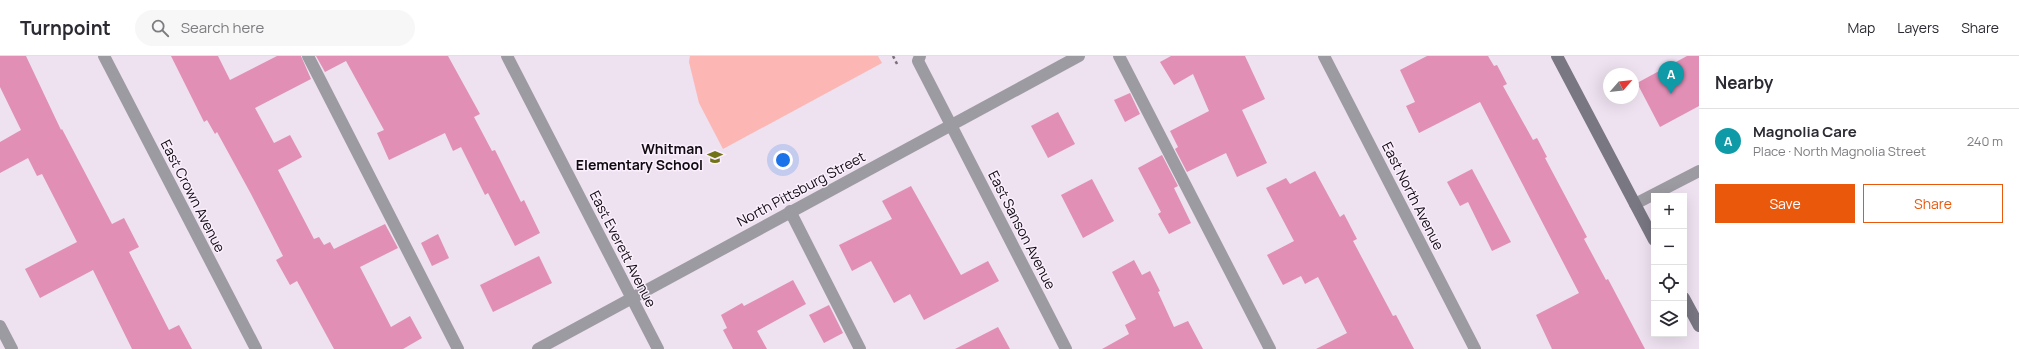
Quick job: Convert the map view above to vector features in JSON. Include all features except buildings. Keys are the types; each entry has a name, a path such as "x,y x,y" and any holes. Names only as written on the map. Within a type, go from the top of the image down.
{"street":[{"name":"East Crown Avenue","path":"104,56 256,349"},
{"path":"308,56 458,349"},
{"name":"East Everett Avenue","path":"508,56 658,349"},
{"name":"North Pittsburg Street","path":"538,349 790,211 1079,56"},
{"path":"1119,56 1270,349"},
{"name":"East North Avenue","path":"1324,56 1475,349"},
{"path":"1557,56 1651,234"},
{"name":"East Sanson Avenue","path":"919,59 950,125 1066,349"},
{"path":"1636,204 1699,171"},
{"path":"790,211 860,349"},
{"path":"1686,301 1699,326"},
{"path":"0,326 12,349"}],"shaded area":[{"path":"690,56 878,56 882,63 723,149 699,103 689,62"}],"place":[{"name":"Magnolia Care","path":"1671,94"},
{"name":"Whitman Elementary School","path":"715,157"}]}
